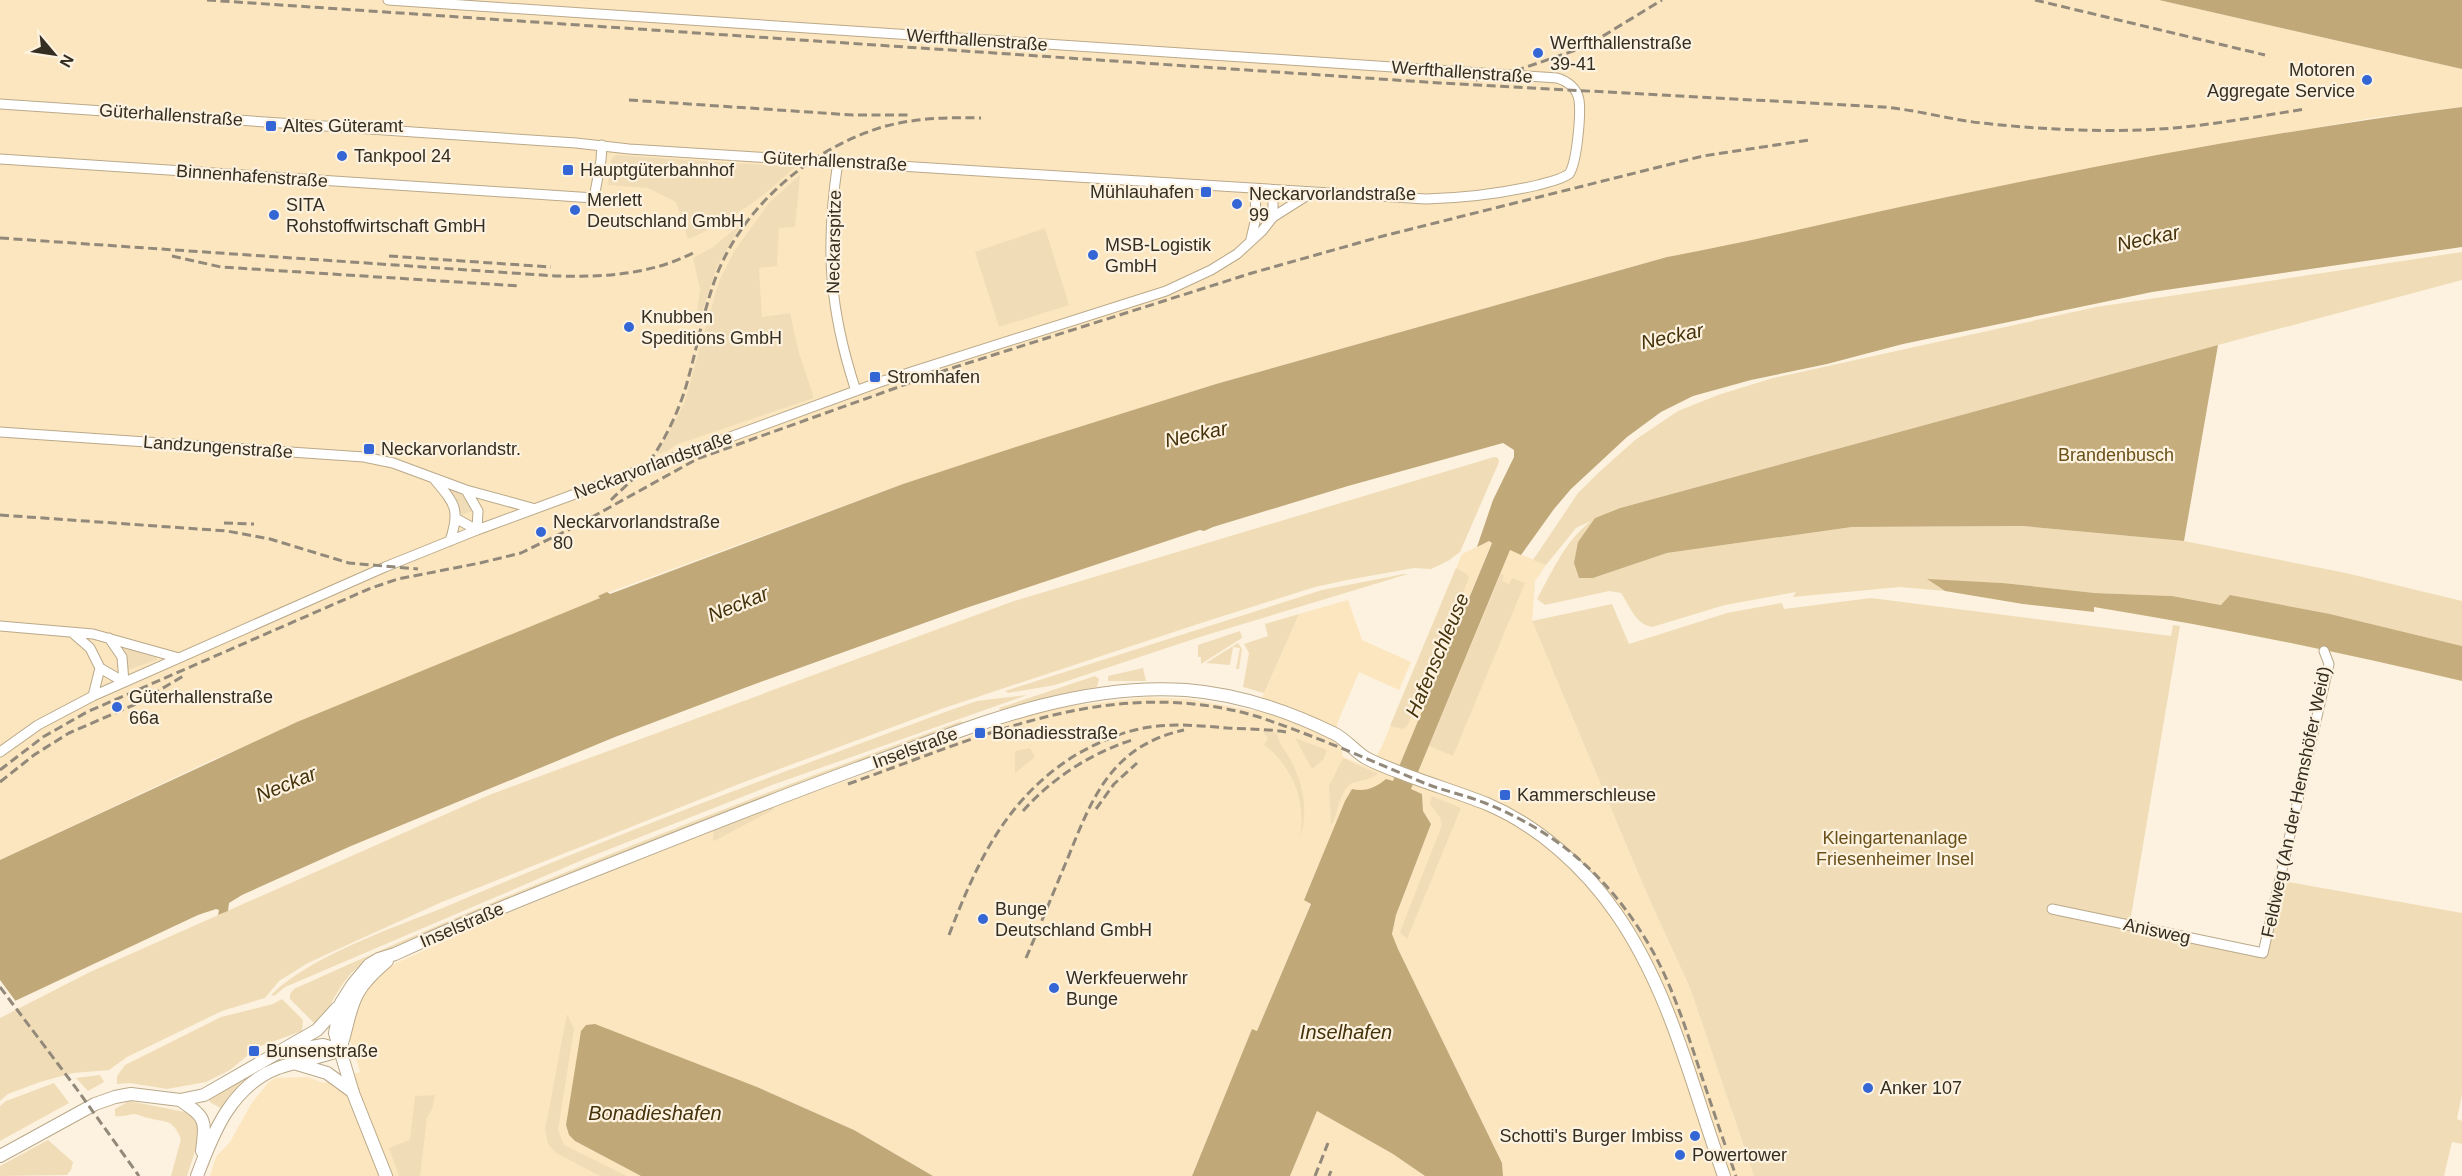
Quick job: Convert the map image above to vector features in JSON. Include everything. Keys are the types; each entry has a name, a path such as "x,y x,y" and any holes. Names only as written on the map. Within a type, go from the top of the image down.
{"street":[{"name":"Werfthallenstraße","path":"388,0 1557,78 1566,82"},
{"name":"Güterhallenstraße","path":"0,104 602,145 629,149 1426,199 1468,197 1510,191 1564,177 1573,169 1576,157 1579,99 1575,90 1566,82"},
{"name":"Binnenhafenstraße","path":"0,159 594,198 602,145"},
{"name":"Neckarspitze","path":"838,161 832,213 831,276 837,327 856,391"},
{"path":"1251,239 1255,222 1256,189"},
{"path":"1269,190 1273,200 1273,217"},
{"name":"Neckarvorlandstraße","path":"0,752 38,725 93,696 386,567 532,508 856,391 1166,291 1212,270 1237,254 1262,231 1273,217 1311,193"},
{"name":"Landzungenstraße","path":"0,432 364,457 393,463 466,490 532,508"},
{"path":"433,478 450,497 457,519 450,541"},
{"path":"457,519 477,530 478,511 466,490"},
{"path":"0,626 93,634 179,658"},
{"path":"74,634 90,648 100,668 124,682"},
{"path":"109,638 122,657 124,682"},
{"name":"Feldweg (An der Hemshöfer Weid)","path":"2263,954 2328,664 2324,651"},
{"path":"93,696 100,668"},
{"name":"Inselstraße","path":"340,1050 335,1033 341,1003 369,965 490,912 782,796 997,719 1078,696 1106,691 1173,690 1212,693 1271,708 1334,734 1364,757 1379,764 1443,790 1484,803 1533,830 1572,862 1614,910 1653,976 1677,1036 1724,1176"},
{"name":"Anisweg","path":"2052,909 2263,954"},
{"name":"Inselstraße","path":"340,1050 355,997 368,978 395,954"},
{"path":"0,1156 95,1104 115,1097 131,1094 180,1100 195,1098 214,1090 317,1030 341,1003"},
{"path":"282,1052 323,1045 340,1050"},
{"path":"199,1171 218,1125 239,1094 267,1074 340,1050"},
{"path":"340,1050 353,1093 386,1176"},
{"path":"296,1064 322,1071 353,1093"},
{"path":"180,1100 200,1114 204,1120 199,1171"}],"shaded area":[{"path":"0,0 2159,0 2462,69 2462,107 2372,118 2171,153 1946,197 1728,246 1667,257 1216,384 903,484 599,596 601,598 212,760 0,860"},
{"path":"1489,541 1492,542 1393,782 1386,779 1376,787 1362,791 1352,789 1304,899 1311,903 1257,1031 1252,1030 1192,1176 933,1176 854,1130 757,1087 566,1125 569,1135 575,1141 641,1176 210,1176 216,1157 230,1142 251,1104 275,1078 308,1077 323,1083 360,1072 350,1040 356,1005 375,978 396,963 508,913 692,839 809,794 1030,715 1061,707 1147,697 1189,699 1256,711 1299,614 1348,600 1362,640 1411,662 1399,690 1359,672 1337,724 1343,757 1370,768 1382,746 1462,554"},
{"path":"1510,550 1546,565 1535,581 1532,621 1647,894 1690,988 1754,1176 1503,1176 1502,1163 1392,934 1396,915 1431,824 1423,811 1422,794 1411,789"},
{"path":"1317,1111 1393,1154 1425,1176 1290,1176"}],"green space":[{"path":"616,155 795,167 745,208 718,225 688,239 676,202 648,188 608,185 611,160"},
{"path":"800,175 795,227 779,228 777,266 759,268 762,317 790,313 799,353 814,398 675,445 668,451 657,454 684,404 719,281 735,250 769,203"},
{"path":"742,223 716,269 701,315 697,311 700,289 693,258 713,247"},
{"path":"1045,228 1069,305 999,327 975,252"},
{"path":"2462,252 2462,280 1620,508 1595,518 1593,578 1667,553 1852,527 2022,526 2184,541 2346,573 2462,601 2462,646 2330,614 2222,605 2172,596 2095,593 2003,583 1929,580 1945,591 1900,587 1793,597 1796,592 1725,605 1652,627 1637,618 1621,593 1609,591 1545,605 1537,599 1566,547 1591,521 1576,528 1546,565 1533,560 1578,493 1635,440 1678,411 1718,395 1773,378 2096,307"},
{"name":"Brandenbusch","path":"2218,345 2184,541 2022,526 1852,527 1667,553 1593,578 1579,578 1574,563 1578,542 1595,518 1620,508"},
{"path":"1494,457 1498,458 1499,462 1460,552 1431,569 1414,568 1315,587 944,708 739,784 442,902 358,940 308,963 279,981 265,998 222,1011 127,1057 109,1070 73,1073 40,1082 8,1094 0,1101 0,1018 90,972 489,795 1014,601"},
{"path":"445,487 462,494 473,511 462,515"},
{"path":"1456,568 1467,574 1469,578 1408,725 1403,729 1390,726"},
{"path":"1408,574 1203,636 1055,685 1008,693 1005,691 1322,590"},
{"path":"1501,574 1504,575 1502,581 1509,584 1512,578 1525,583 1453,756 1429,746"},
{"path":"1927,579 2003,583 2095,593 2172,596 2221,605 2230,595 2330,614 2462,646 2462,681 2187,623 2094,607 2094,612 2023,604 1945,591"},
{"name":"Kleingartenanlage Friesenheimer Insel","path":"1871,598 2171,636 2173,625 2180,626 2129,928 2265,957 2283,881 2462,913 2462,1094 2457,1119 2462,1121 2462,1144 2452,1142 2444,1176 1754,1176 1690,988 1647,894 1532,621 1612,604 1629,644 1727,613 1782,603 1784,609"},
{"path":"1299,614 1264,693 1243,687 1249,653 1244,644 1268,636 1265,624"},
{"path":"1240,631 1242,638 1201,664 1201,657 1198,657 1198,645"},
{"path":"1238,643 1242,649 1239,669 1236,669 1240,648 1233,647 1230,665 1206,663"},
{"path":"121,646 157,658 157,660 127,670"},
{"path":"1143,668 1146,681 1108,681 1108,676"},
{"path":"1095,676 1099,679 1097,687 1057,695 1000,711 999,708"},
{"path":"1027,695 772,785 587,858 285,987 274,996 271,995 307,968 353,944 631,831 977,701"},
{"path":"961,721 962,724 602,861 388,950 365,962 351,973 316,1025 290,999 290,994 294,989 459,916 708,815"},
{"path":"1263,732 1277,733 1280,743 1295,768 1304,808 1300,838 1301,812 1296,787 1283,764 1264,745 1268,738"},
{"path":"1295,738 1327,750 1323,760 1312,769"},
{"path":"1030,748 1035,757 1015,773 1015,751"},
{"path":"1343,758 1378,774 1350,784 1346,788 1331,825 1329,786"},
{"path":"1432,796 1461,808 1407,939 1400,932 1442,825 1440,817 1430,804"},
{"path":"771,807 775,809 713,840 714,829"},
{"path":"282,999 303,1020 302,1031 258,1047 230,1070 206,1082 167,1089 130,1083 117,1084 117,1076 125,1065 221,1017 273,1004"},
{"path":"567,1014 574,1029 558,1130 564,1145 627,1176 600,1176 556,1153 548,1144 545,1130"},
{"path":"318,1050 276,1064 252,1076 231,1095 221,1108 207,1098 280,1056"},
{"path":"100,1075 104,1082 88,1091 76,1078"},
{"path":"54,1083 69,1103 0,1141 0,1106 6,1101"},
{"path":"435,1095 427,1118 420,1176 399,1176 389,1148 410,1140 415,1096"},
{"path":"129,1101 185,1112 198,1121 199,1139 187,1176 171,1176 181,1139 172,1124 136,1114 115,1116 115,1109"},
{"path":"48,1140 73,1162 67,1175 0,1176 0,1166"}],"water":[{"path":"2159,0 2462,0 2462,69"},
{"path":"2462,107 2462,247 2152,292 1903,344 1693,396 1661,412 1627,437 1571,489 1521,555 1510,550 1411,789 1422,794 1423,811 1431,824 1396,915 1392,934 1502,1163 1503,1176 1425,1176 1393,1154 1317,1111 1290,1176 1192,1176 1252,1029 1257,1031 1311,904 1304,900 1345,801 1352,789 1370,788 1386,779 1393,781 1492,543 1489,541 1477,547 1493,500 1514,457 1514,450 1503,443 1348,486 1204,531 1200,530 966,608 747,687 615,737 351,846 242,895 229,903 228,911 218,915 219,910 216,909 198,915 0,1008 0,860 297,722 600,598 598,596 607,592 610,594 903,484 1025,444 1216,384 1667,257 1912,204 2139,159 2332,125"},
{"name":"Bonadieshafen","path":"595,1024 757,1087 854,1130 933,1176 641,1176 575,1141 569,1135 566,1125 581,1031 586,1025"}],"pier":[{"path":"0,980 17,1003 2,1011 0,1009"}],"railway":[{"path":"207,0 1440,83 1883,107 1977,123 2059,129 2105,131 2174,128 2305,109"},
{"path":"1476,80 1503,75 1585,47 1662,0"},
{"path":"2035,0 2265,55"},
{"path":"629,100 853,115 910,115"},
{"path":"611,500 644,468 658,449 670,426 685,390 717,274 745,224 764,202 808,163 859,135 909,121 981,118"},
{"path":"0,770 43,737 87,712 371,588 398,579 521,553 576,526 697,459 946,370 1252,273 1383,236 1703,156 1809,140"},
{"path":"0,238 556,276 626,273 660,266 693,253"},
{"path":"172,256 221,267 520,286"},
{"path":"389,256 551,267"},
{"path":"0,515 227,531 270,539 349,563 418,569"},
{"path":"224,523 254,524"},
{"path":"0,782 34,755 69,733 136,704 185,675"},
{"path":"848,784 999,730 1049,716 1100,706 1152,702 1205,705 1259,717 1322,740 1424,783 1485,803 1512,815 1560,844 1601,881 1636,925 1659,963 1677,1004 1736,1176"},
{"path":"949,935 971,882 996,834 1030,792 1050,773 1074,756 1120,734 1159,726 1188,725 1286,732"},
{"path":"1026,958 1086,816 1108,778 1121,762 1138,748 1184,730"},
{"path":"1023,811 1046,788 1073,768 1102,752 1132,740"},
{"path":"1096,809 1114,784 1137,763"},
{"path":"0,987 139,1176"},
{"path":"1315,1176 1328,1143"},
{"path":"1329,1176 1331,1171"}],"place":[{"name":"Werfthallenstraße 39-41","path":"1538,53"},
{"name":"Motoren Aggregate Service","path":"2367,80"},
{"name":"Altes Güteramt","path":"271,126"},
{"name":"Tankpool 24","path":"342,156"},
{"name":"Hauptgüterbahnhof","path":"568,170"},
{"name":"Mühlauhafen","path":"1206,192"},
{"name":"Neckarvorlandstraße 99","path":"1237,204"},
{"name":"Merlett Deutschland GmbH","path":"575,210"},
{"name":"SITA Rohstoffwirtschaft GmbH","path":"274,215"},
{"name":"MSB-Logistik GmbH","path":"1093,255"},
{"name":"Knubben Speditions GmbH","path":"629,327"},
{"name":"Stromhafen","path":"875,377"},
{"name":"Neckarvorlandstr.","path":"369,449"},
{"name":"Neckarvorlandstraße 80","path":"541,532"},
{"name":"Güterhallenstraße 66a","path":"117,707"},
{"name":"Bonadiesstraße","path":"980,733"},
{"name":"Kammerschleuse","path":"1505,795"},
{"name":"Bunge Deutschland GmbH","path":"983,919"},
{"name":"Werkfeuerwehr Bunge","path":"1054,988"},
{"name":"Bunsenstraße","path":"254,1051"},
{"name":"Anker 107","path":"1868,1088"},
{"name":"Schotti's Burger Imbiss","path":"1695,1136"},
{"name":"Powertower","path":"1680,1155"}],"water label":[{"name":"Neckar","path":"2148,238"},
{"name":"Neckar","path":"1672,336"},
{"name":"Neckar","path":"1196,434"},
{"name":"Neckar","path":"738,604"},
{"name":"Hafenschleuse","path":"1437,655"},
{"name":"Neckar","path":"286,784"},
{"name":"Inselhafen","path":"1346,1032"}]}
